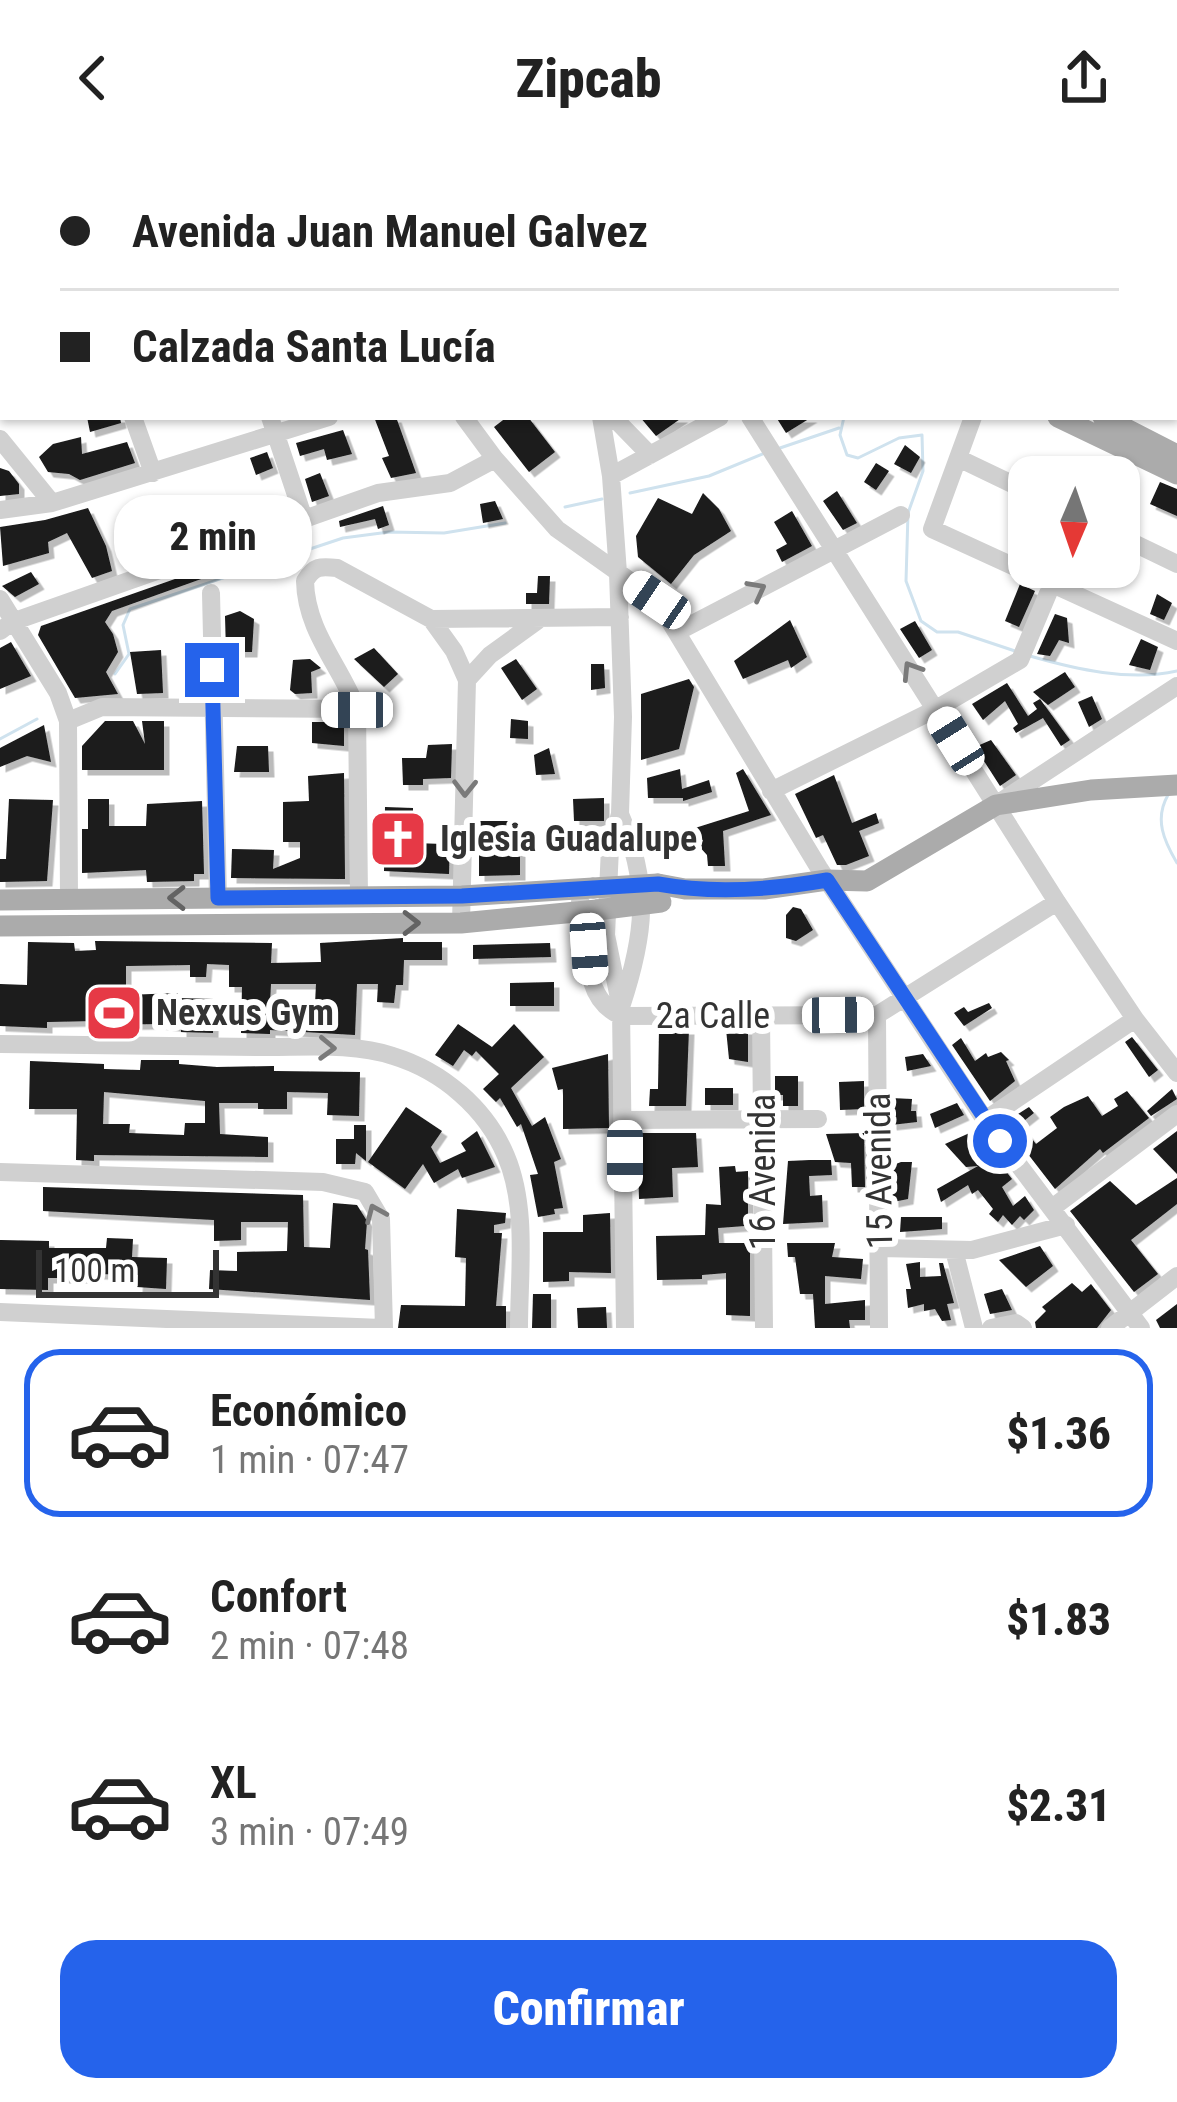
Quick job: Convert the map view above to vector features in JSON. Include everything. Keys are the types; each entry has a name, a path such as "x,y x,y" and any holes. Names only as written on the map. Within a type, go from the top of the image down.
{"main road":[{"path":"1064,420 1177,474"},
{"path":"1108,420 1177,454"},
{"path":"3,927 461,923 685,889 776,889 827,880 867,881 996,805 1071,793 1177,785"},
{"path":"0,900 462,896 568,890 592,903"}],"street":[{"path":"134,420 153,473"},
{"path":"0,510 52,503 153,473 272,426 310,420"},
{"path":"466,420 557,529 657,600 827,880 985,1120 1135,1321"},
{"path":"602,420 611,476 620,617 620,814 610,848 606,935 621,1012 625,1328"},
{"path":"616,420 650,455"},
{"path":"611,476 714,420"},
{"path":"752,420 1057,902 1177,1073"},
{"path":"972,420 932,529 1008,564"},
{"path":"272,426 304,519"},
{"path":"0,439 52,503"},
{"path":"6,626 378,493 450,483 494,458"},
{"path":"958,458 1008,482"},
{"path":"679,632 901,514"},
{"path":"1140,546 1177,564"},
{"path":"359,897 357,710 310,616 305,581 321,566 337,568 431,619 467,680 461,923"},
{"path":"771,791 936,709 1024,653 1050,588"},
{"path":"1061,588 1177,640"},
{"path":"211,593 218,898"},
{"path":"0,598 6,626 58,693 68,722 69,898"},
{"path":"431,619 620,617"},
{"path":"467,680 490,655 542,619"},
{"path":"996,805 1177,686"},
{"path":"68,722 102,707 357,710"},
{"path":"620,814 641,869 639,934 621,1012"},
{"path":"877,1015 1057,902"},
{"path":"592,903 596,998 606,1009 621,1012"},
{"name":"2a Calle","path":"621,1012 877,1015"},
{"name":"15 Avenida","path":"877,1015 879,1328"},
{"name":"16 Avenida","path":"761,1016 764,1328"},
{"path":"985,1120 1135,1019"},
{"path":"0,1044 373,1051 431,1073 484,1118 506,1155 520,1221 519,1328"},
{"path":"1052,1208 1177,1114"},
{"path":"624,1120 818,1119"},
{"path":"0,1172 302,1181 365,1192 381,1219 382,1328 0,1312"},
{"path":"880,1248 972,1250 1066,1225"},
{"path":"954,1250 974,1328"},
{"path":"1110,1328 1135,1321 1177,1276"},
{"path":"991,1328 1016,1323 1023,1328"}],"building":[{"path":"88,420 120,420 121,423 90,432"},
{"path":"375,420 397,420 416,473 391,478 382,458 389,456"},
{"path":"503,420 530,420 555,452 529,472 494,427"},
{"path":"643,420 679,420 656,436"},
{"path":"778,420 807,420 786,433"},
{"path":"343,430 352,454 327,460 324,449 300,456 296,443"},
{"path":"81,437 82,454 127,442 135,463 80,480 48,472 39,457 53,444"},
{"path":"905,445 920,457 911,473 894,464"},
{"path":"267,452 273,468 256,475 250,458"},
{"path":"876,463 889,471 876,490 864,482"},
{"path":"0,468 19,484 19,494 0,496"},
{"path":"320,473 329,496 312,502 305,479"},
{"path":"1160,482 1177,489 1177,516 1150,504"},
{"path":"837,491 857,523 843,530 823,501"},
{"path":"703,493 731,531 694,555 671,584 638,557 636,536 658,498 692,514"},
{"path":"495,501 503,519 483,523 480,504"},
{"path":"383,506 389,525 378,529 375,519 340,527 339,521"},
{"path":"88,508 112,571 92,578 67,533 48,542 49,553 3,566 0,527"},
{"path":"792,511 812,546 782,562 776,550 787,544 774,522"},
{"path":"174,533 178,549 158,556 151,539"},
{"path":"212,566 215,574 112,611 105,622 118,652 106,672 118,694 75,698 38,635 41,626"},
{"path":"31,572 39,584 15,597 2,586"},
{"path":"538,576 550,576 549,604 526,604 526,593 537,593"},
{"path":"1018,588 1035,591 1019,627 1005,621"},
{"path":"1157,594 1172,603 1164,620 1150,614"},
{"path":"240,611 254,619 252,652 226,652 225,616"},
{"path":"1055,614 1067,618 1069,643 1059,640 1050,656 1037,654"},
{"path":"790,620 807,657 791,668 788,660 743,679 734,661"},
{"path":"915,621 932,650 919,658 900,629"},
{"path":"1141,639 1158,647 1150,670 1129,665"},
{"path":"11,642 31,676 0,689 0,648"},
{"path":"374,648 398,674 384,687 354,659"},
{"path":"161,650 163,693 137,694 130,652"},
{"path":"310,659 321,668 311,672 312,693 295,694 290,690 293,660"},
{"path":"516,659 537,689 522,700 501,668"},
{"path":"591,664 604,664 605,688 591,690"},
{"path":"1065,672 1075,687 1048,705 1033,692"},
{"path":"689,679 694,687 679,749 641,760 641,694"},
{"path":"1007,683 1028,716 1040,699 1070,740 1061,746 1043,718 1016,733 1013,728 1018,724 1005,701 983,720 972,704"},
{"path":"1092,696 1102,719 1089,727 1078,702"},
{"path":"511,719 528,721 528,739 510,738"},
{"path":"105,721 133,721 145,744 142,721 164,721 164,770 82,770 82,746"},
{"path":"312,722 344,722 344,746 312,743"},
{"path":"44,725 51,762 27,756 0,767 0,748"},
{"path":"991,740 1016,775 1000,786 975,747"},
{"path":"452,744 451,778 403,785 402,758 426,758 428,745"},
{"path":"237,746 268,746 269,772 234,772"},
{"path":"549,748 555,774 536,775 534,755"},
{"path":"680,769 682,789 709,780 712,792 683,801 648,798 647,778"},
{"path":"743,769 771,815 723,831 725,866 708,866 695,828 749,811 736,773"},
{"path":"344,773 345,879 231,878 232,849 274,850 273,869 300,858 300,842 283,842 283,802 309,801 308,776"},
{"path":"834,775 852,823 876,813 879,823 859,831 869,856 846,865 837,865 823,835 816,838 795,794"},
{"path":"604,798 604,821 574,821 573,799"},
{"path":"9,799 53,800 47,881 0,882"},
{"path":"88,799 109,799 109,826 146,826 147,804 202,801 204,874 194,874 194,881 147,882 146,870 82,873"},
{"name":"Iglesia Guadalupe","path":"385,807 413,808 413,843 444,844 444,835 450,835 449,874 384,871"},
{"path":"479,821 520,821 520,875 479,876"},
{"path":"793,907 801,909 813,930 796,941 786,938 786,915"},
{"path":"403,938 403,942 442,942 442,960 404,960 403,985 396,985 394,1003 377,1002 378,984 357,984 355,1035 241,1033 242,987 229,987 229,965 207,964 206,977 190,977 190,965 126,966 126,995 178,993 178,998 214,999 213,1033 181,1032 181,1027 159,1024 96,1025 96,1021 47,1022 47,1028 0,1026 0,984 27,985 28,942 74,943 75,951 96,950 95,941 272,943 271,963 321,962 320,943","holes":["271,984 316,984 315,1004 270,1003"]},
{"path":"550,943 551,957 473,959 473,945"},
{"path":"554,982 554,1006 510,1006 510,983"},
{"path":"989,1003 992,1008 964,1026 954,1013 964,1007 968,1012"},
{"path":"458,1024 492,1047 514,1024 544,1057 511,1088 532,1126 545,1117 561,1159 554,1162 563,1208 554,1209 555,1214 538,1217 530,1175 538,1174 521,1124 517,1127 500,1098 496,1102 483,1089 499,1074 476,1051 472,1056 464,1050 453,1066 435,1055"},
{"path":"659,1029 689,1029 686,1106 649,1106 650,1089 658,1089"},
{"path":"726,1029 748,1029 748,1062 729,1059"},
{"path":"1132,1037 1158,1070 1149,1077 1125,1042"},
{"path":"961,1038 975,1061 986,1053 988,1057 1001,1052 1009,1060 1015,1081 990,1101 952,1045"},
{"path":"608,1054 609,1128 563,1129 563,1089 558,1090 552,1068"},
{"path":"923,1054 931,1066 907,1071 905,1057"},
{"path":"141,1060 179,1060 179,1064 217,1067 274,1066 274,1071 360,1072 359,1116 327,1115 328,1093 287,1092 287,1109 219,1103 220,1134 268,1137 268,1157 94,1155 94,1161 76,1160 77,1109 29,1109 30,1061 140,1070","holes":["104,1092 205,1101 205,1123 185,1123 184,1135 129,1133 130,1124 103,1124"]},
{"path":"775,1076 798,1076 798,1106 783,1106 783,1095 775,1095"},
{"path":"864,1081 864,1109 840,1110 839,1082"},
{"path":"705,1088 733,1088 733,1105 705,1105"},
{"path":"1172,1089 1177,1099 1151,1116 1147,1111"},
{"path":"1127,1091 1149,1118 1103,1153 1100,1149 1055,1189 1004,1123 1029,1107 1034,1113 1020,1124 1036,1144 1057,1128 1050,1117 1064,1107 1088,1096 1102,1116 1118,1106 1114,1099"},
{"path":"891,1098 912,1099 917,1122 891,1125"},
{"path":"957,1103 964,1115 935,1128 930,1114"},
{"path":"406,1107 442,1131 431,1147 440,1163 466,1151 461,1143 477,1131 495,1167 462,1178 458,1169 434,1183 423,1164 405,1189 368,1162"},
{"path":"354,1125 366,1125 366,1161 356,1153 355,1164 336,1164 336,1139 354,1139"},
{"path":"974,1131 1012,1179 1002,1187 1013,1206 1025,1196 1034,1210 1024,1220 1020,1216 1012,1225 1003,1215 998,1222 978,1190 972,1194 968,1185 941,1202 937,1189 978,1166 966,1167 945,1144"},
{"path":"1177,1131 1177,1174 1153,1149"},
{"path":"637,1133 696,1133 698,1167 672,1168 673,1197 639,1199"},
{"path":"864,1133 865,1187 852,1187 851,1163 835,1162 826,1134"},
{"path":"831,1160 832,1175 809,1176 810,1196 822,1195 823,1222 783,1224 788,1161"},
{"path":"912,1162 908,1199 893,1202 891,1166"},
{"path":"735,1166 736,1172 748,1171 748,1215 745,1226 718,1228 719,1243 750,1243 750,1316 726,1315 726,1273 657,1280 656,1236 705,1235 706,1204 721,1205 719,1167"},
{"path":"1177,1178 1177,1204 1131,1240 1158,1274 1134,1292 1070,1211 1110,1181 1136,1205"},
{"path":"43,1187 303,1195 304,1247 330,1248 333,1203 357,1205 367,1221 370,1300 209,1289 210,1270 237,1271 237,1252 287,1251 288,1222 241,1222 241,1240 214,1241 214,1220 43,1211"},
{"path":"457,1209 506,1213 505,1223 494,1225 494,1233 502,1233 496,1306 506,1306 506,1328 398,1328 401,1305 465,1306 466,1258 455,1257"},
{"path":"610,1213 611,1273 569,1272 569,1281 543,1282 543,1232 583,1232 583,1215"},
{"path":"901,1217 942,1217 942,1229 900,1232"},
{"path":"107,1238 133,1239 132,1257 167,1258 166,1289 137,1287 138,1275 96,1274 96,1278 48,1278 48,1290 0,1289 0,1240 49,1241 49,1248 106,1248"},
{"path":"787,1243 835,1243 832,1257 863,1259 861,1279 825,1276 825,1304 865,1300 865,1320 849,1320 850,1328 815,1328 813,1294 800,1294 795,1257 788,1257"},
{"path":"1040,1246 1053,1266 1026,1287 999,1260"},
{"path":"920,1262 920,1277 941,1276 939,1263 943,1263 954,1303 947,1304 951,1320 942,1321 935,1309 924,1311 924,1304 908,1308 906,1289 911,1289 906,1264"},
{"path":"1072,1283 1082,1292 1091,1284 1111,1310 1097,1328 1036,1328 1035,1322 1046,1311 1042,1307"},
{"path":"1002,1289 1012,1310 990,1314 984,1294"},
{"path":"533,1294 551,1294 551,1328 532,1328"},
{"path":"1177,1304 1177,1328 1160,1328 1156,1320"},
{"path":"606,1307 607,1328 578,1328 577,1308"}],"waterway":[{"path":"843,420 840,435 847,455 858,458 899,438 922,435 923,471 908,513 906,581 921,621 937,632 958,632 1015,651"},
{"path":"780,448 839,428"},
{"path":"630,493 709,476 765,453"},
{"path":"565,507 602,499"},
{"path":"115,674 129,654 123,625 130,609 343,538 389,532 444,533 505,523"},
{"path":"1030,656 1122,675 1177,671"},
{"path":"0,739 37,719"},
{"path":"1168,795 1162,830 1177,863"}],"place":[{"name":"Iglesia Guadalupe","path":"398,839"},
{"name":"Nexxus Gym","path":"114,1013"}],"route":[{"path":"212,670 218,898 462,896 658,884 685,889 764,889 827,880 1000,1141"}]}
